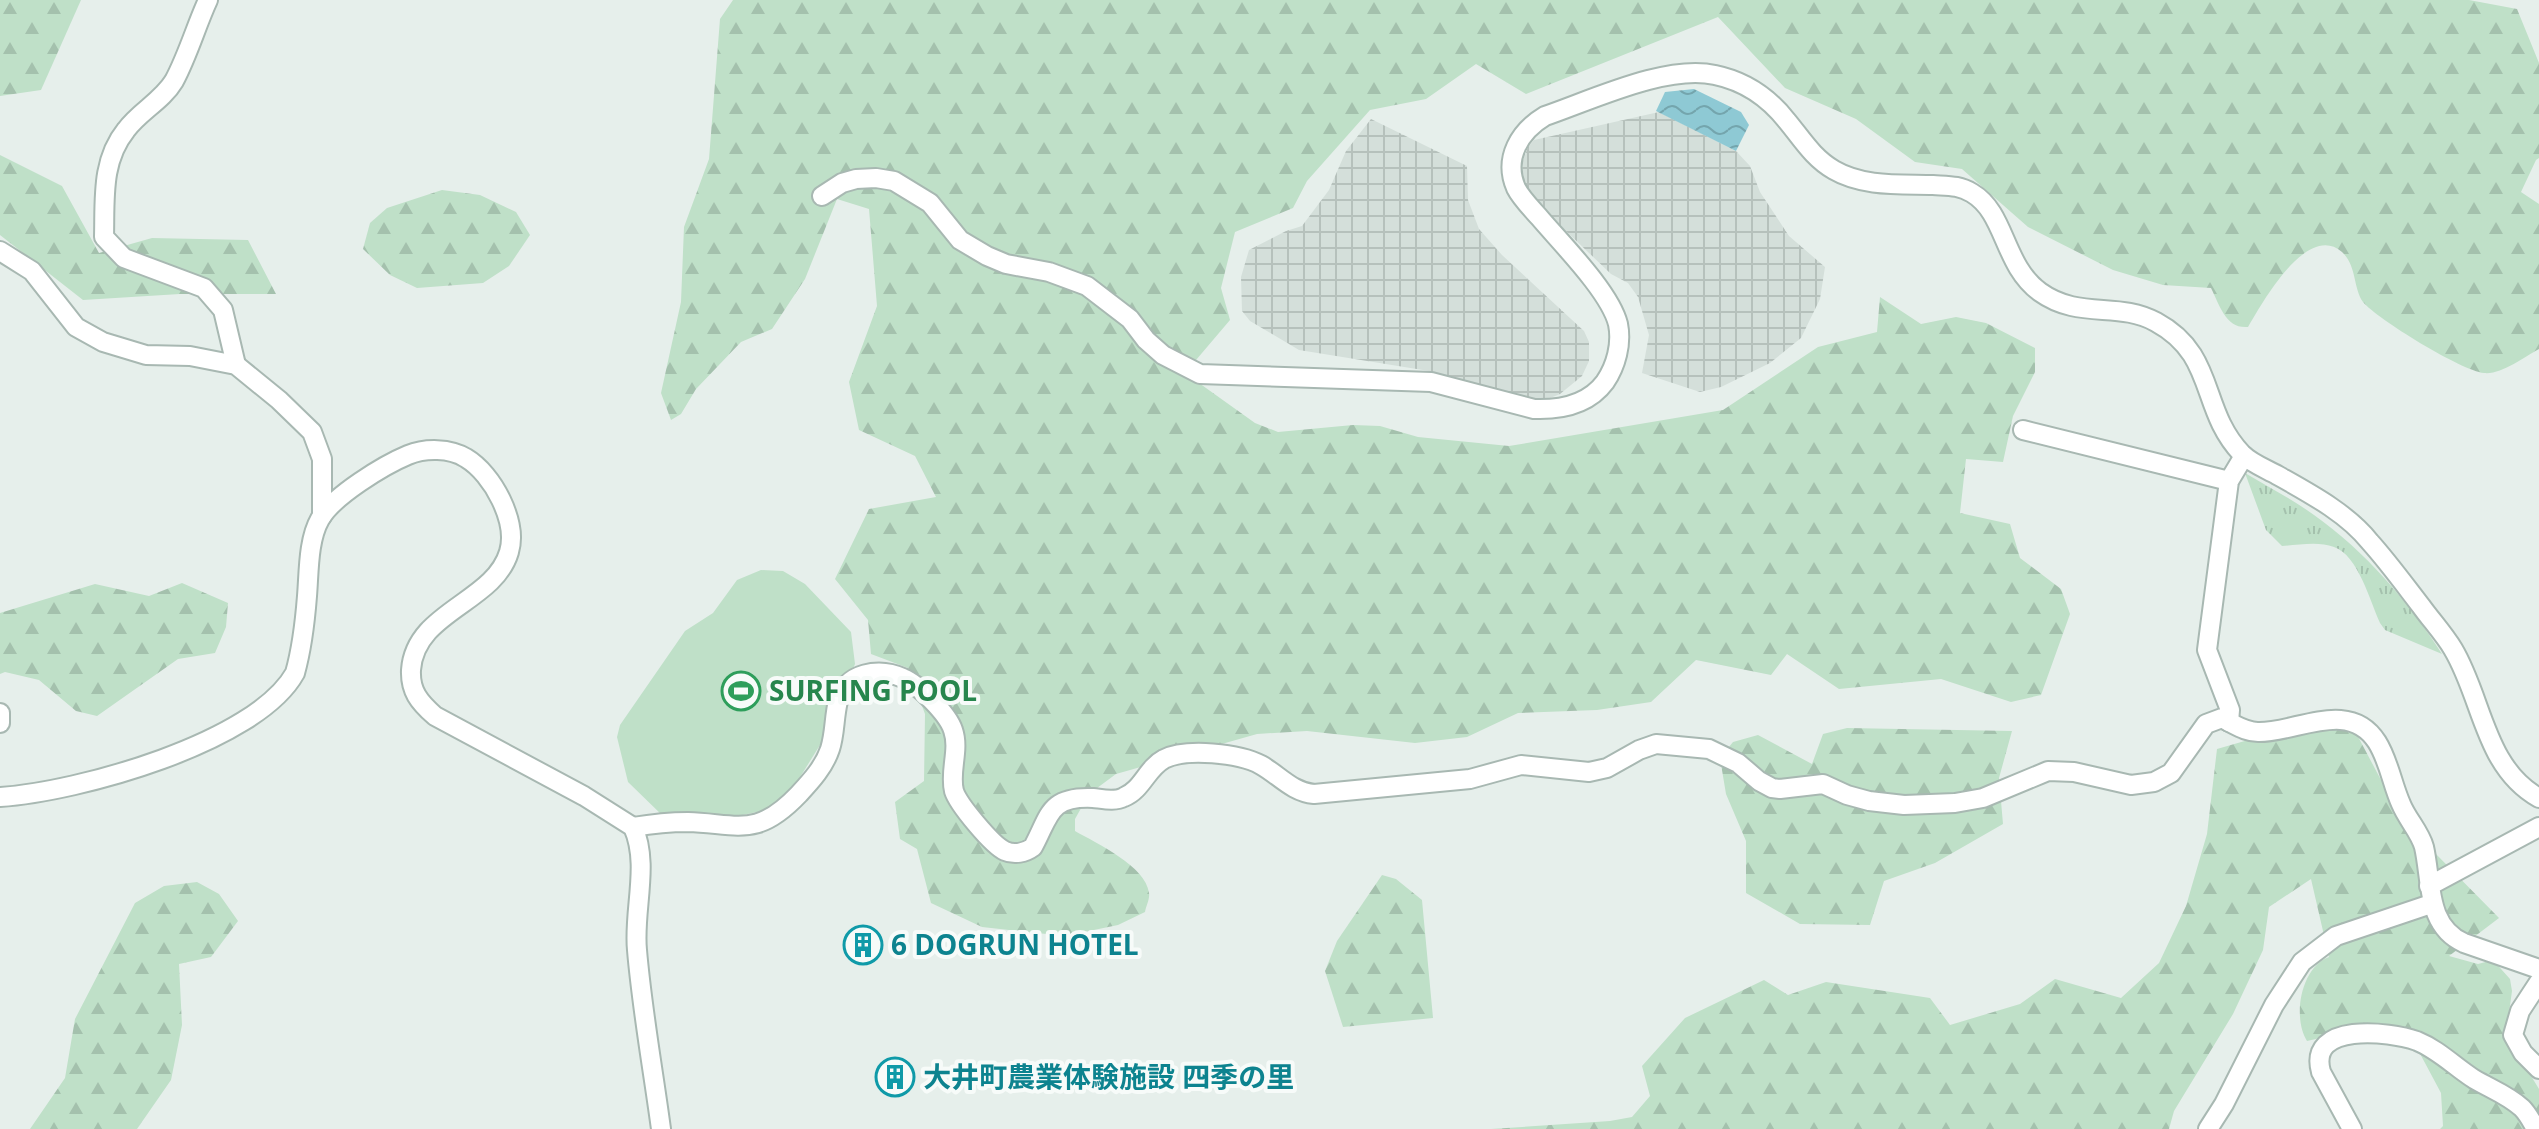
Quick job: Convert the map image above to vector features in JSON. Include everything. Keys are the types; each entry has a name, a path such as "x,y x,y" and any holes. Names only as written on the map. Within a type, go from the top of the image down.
{"street":[{"path":"208,0 173,81 164,95 126,129 111,154 106,167 104,237 124,258 204,288 223,310 236,365"},
{"path":"822,196 842,183 856,179 894,181 930,203 960,240 1006,264 1049,272 1087,286 1130,319 1163,355 1200,374 1431,382 1534,409 1550,410 1582,402 1603,385 1615,362 1618,323 1606,298 1516,187 1513,158 1521,137 1545,116 1666,75 1716,75 1732,80 1760,94 1785,118 1820,161 1852,179 1956,185 1975,194 1995,219 2008,253 2022,274 2038,291 2057,302 2074,309 2138,314 2175,334 2200,365 2216,416 2244,456 2343,516 2368,538 2451,645 2466,672 2492,747 2506,770 2526,791 2539,798"},
{"path":"0,251 32,271 76,327 103,342 146,355 190,356 236,365 279,400 312,432 322,459 322,516"},
{"path":"2023,430 2229,481"},
{"path":"1,791 47,790 162,759 240,724 279,697 299,661 310,564 317,526 322,516 364,479 417,452 445,451 468,458 495,491 510,522 512,535 509,554 495,576 448,612 428,633 412,663 411,685 415,696 435,716 584,796 633,827 637,835 639,871 636,946 661,1129"},
{"path":"2229,722 2230,710 2207,650 2229,481 2244,456"},
{"path":"633,827 685,822 736,828 760,823 779,812 814,777 826,759 845,686 861,675 879,671 912,682 945,716 954,731 953,785 956,797 995,844 1007,852 1016,853 1033,847 1049,814 1062,803 1079,798 1124,797 1134,791 1159,763 1174,756 1191,754 1250,760 1295,789 1314,794 1470,779 1521,765 1589,772 1616,764 1648,746 1690,746 1709,749 1728,757 1772,788 1823,784 1869,801 1955,803 1983,798 2048,771 2074,772 2131,785 2154,782 2171,773 2206,724 2222,718 2246,731 2259,733 2332,719 2364,728 2376,740 2402,806 2423,845 2430,895 2453,938 2539,969"},
{"path":"0,713 0,723"},
{"path":"2208,1129 2274,1005 2302,962 2336,936 2430,895 2539,827"},
{"path":"2539,982 2520,1011 2513,1035 2523,1053 2539,1069"},
{"path":"2352,1129 2319,1063 2320,1052 2330,1040 2347,1034 2387,1034 2418,1042 2504,1094 2525,1111 2536,1129"}],"shaded area":[{"path":"1659,112 1736,151 1750,166 1760,192 1789,236 1825,267 1820,299 1801,338 1770,363 1721,387 1700,392 1642,373 1649,335 1638,297 1628,283 1611,274 1523,190 1522,163 1534,140"},
{"path":"1371,119 1467,166 1468,200 1479,229 1502,255 1584,331 1589,342 1589,361 1582,376 1560,394 1538,403 1487,394 1429,371 1299,350 1250,321 1242,311 1241,277 1249,250 1302,226 1329,190 1346,151"}],"green space":[{"path":"0,0 81,0 41,90 0,96"},
{"path":"733,0 2469,0 2517,9 2539,63 2539,158 2521,192 2539,204 2539,349 2491,373 2458,363 2420,343 2371,310 2360,296 2347,258 2328,245 2300,256 2274,285 2248,327 2240,327 2225,315 2211,288 2163,285 2113,270 2028,227 1962,169 1915,162 1856,119 1785,88 1718,17 1526,94 1476,64 1426,99 1370,110 1307,181 1293,208 1235,232 1221,288 1230,320 1185,373 1255,423 1278,432 1353,425 1380,426 1418,437 1509,446 1723,410 1818,347 1877,332 1880,297 1921,324 1956,317 1986,323 2035,348 2035,372 2013,416 2003,462 1966,459 1960,513 2010,524 2020,558 2061,589 2070,614 2041,695 2011,702 1941,679 1839,689 1787,654 1771,675 1696,660 1651,702 1597,710 1518,713 1467,737 1415,743 1307,731 1257,734 1116,774 1089,794 1075,819 1075,831 1119,856 1139,874 1149,893 1145,912 1118,925 1065,936 982,927 931,903 917,849 900,839 895,802 924,781 925,714 908,668 871,654 868,620 835,579 869,509 936,497 915,456 859,430 849,382 877,306 869,209 837,199 805,279 772,329 741,342 696,389 681,414 671,420 661,393 681,302 684,227 709,159 720,19"},
{"path":"0,155 62,186 99,253 152,238 248,240 276,294 180,294 83,300 0,235"},
{"path":"442,190 480,195 516,212 530,235 509,266 483,283 417,288 390,275 363,249 370,223 387,208"},
{"path":"2245,473 2306,509 2351,545 2400,597 2442,654 2385,630 2356,569 2342,552 2322,544 2282,546 2266,530"},
{"name":"SURFING POOL","path":"761,570 783,571 805,584 851,632 855,664 820,745 792,790 767,810 738,816 665,818 628,782 617,737 620,725 685,631 713,613 737,580"},
{"path":"182,583 228,603 226,627 215,653 178,659 97,716 76,711 39,680 5,672 0,674 0,613 95,584 149,596"},
{"path":"2345,712 2381,780 2433,851 2499,918 2449,956 2478,964 2493,960 2510,979 2512,991 2506,1035 2539,1089 2539,1129 2440,1129 2443,1126 2441,1093 2417,1048 2368,1027 2307,1041 2300,1019 2302,994 2312,971 2319,962 2329,957 2311,879 2269,907 2263,950 2233,1014 2174,1111 2169,1129 1491,1129 1632,1117 1650,1096 1642,1066 1685,1018 1764,980 1788,995 1826,982 1930,998 1950,1025 2020,1004 2055,979 2121,998 2159,963 2186,906 2207,834 2217,749"},
{"path":"1847,728 2012,731 1999,778 2003,824 1935,863 1884,881 1870,925 1800,924 1746,893 1746,841 1726,794 1720,758 1733,742 1758,735 1812,764 1823,734"},
{"path":"1382,875 1396,879 1422,900 1433,1018 1343,1027 1325,971 1337,941"},
{"path":"197,882 219,894 238,921 211,957 179,964 182,1025 171,1080 137,1129 30,1129 65,1078 75,1019 135,903 164,886"}],"water":[{"path":"1694,89 1741,112 1749,125 1736,151 1656,111 1665,92"}],"place":[{"name":"SURFING POOL","path":"741,691"},
{"name":"6 DOGRUN HOTEL","path":"863,945"},
{"name":"大井町農業体験施設 四季の里","path":"895,1077"}]}
